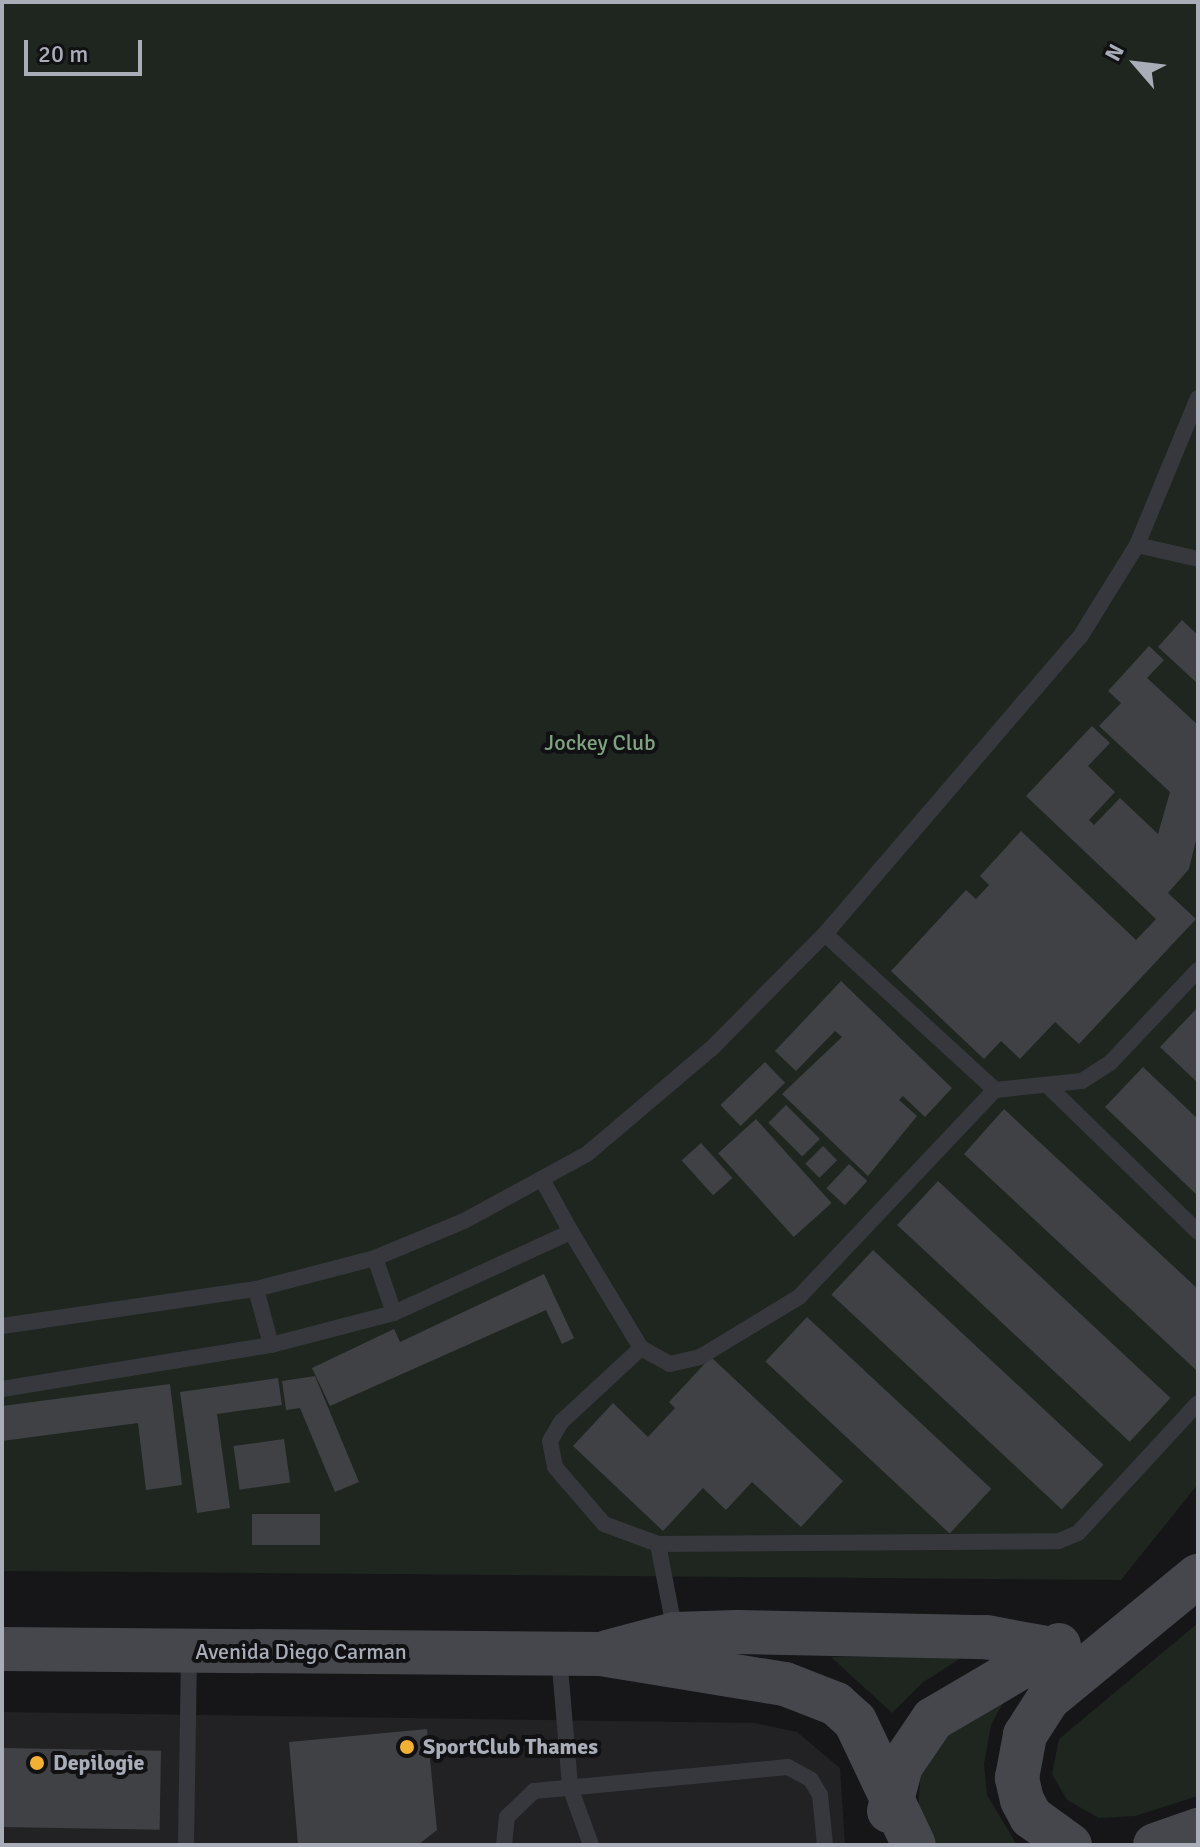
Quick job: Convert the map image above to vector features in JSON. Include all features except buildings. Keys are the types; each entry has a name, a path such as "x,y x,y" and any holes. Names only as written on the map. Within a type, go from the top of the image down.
{"main road":[{"path":"1070,1845 1031,1817 1022,1800 1017,1778 1025,1735 1048,1699 1144,1626 1198,1576"},
{"path":"885,1845 892,1792 912,1745 933,1719 1046,1648 1144,1626"},
{"name":"Avenida Diego Carman","path":"580,1654 675,1634 986,1637 1046,1648"},
{"name":"Avenida Diego Carman","path":"2,1649 580,1654 810,1691 855,1721 892,1792 914,1845"},
{"path":"1155,1845 1198,1830"}],"lane":[{"path":"2,1326 256,1289 375,1258 543,1181 587,1154 711,1049 825,934 1080,637 1137,545 1198,398"},
{"path":"1137,545 1198,559"},
{"path":"825,934 995,1090"},
{"path":"543,1181 641,1348 670,1364 700,1357 771,1319 995,1090 1082,1081 1110,1063 1198,970"},
{"path":"1047,1085 1198,1232"},
{"path":"2,1389 271,1345 394,1313 571,1232"},
{"path":"375,1258 394,1313"},
{"path":"256,1289 271,1345"},
{"path":"641,1348 561,1422 550,1441 555,1467 604,1524 658,1544 1059,1541 1078,1533 1198,1403"},
{"path":"658,1544 675,1634"},
{"path":"186,1845 189,1651"},
{"path":"580,1654 570,1787 591,1845"},
{"path":"504,1845 507,1817 518,1803 534,1791 788,1767 811,1780 820,1795 825,1845"}],"shaded area":[{"path":"2,1712 755,1723 797,1732 840,1768 845,1845 2,1845"}],"green space":[{"name":"Jockey Club","path":"2,2 1198,2 1198,1484 1121,1580 2,1571"},
{"path":"1198,1623 1198,1796 1135,1816 1099,1818 1067,1800 1052,1774 1059,1739"},
{"path":"964,1656 922,1683 892,1713 831,1657"},
{"path":"1010,1690 991,1725 984,1764 987,1795 1017,1845 932,1845 918,1815 921,1766 945,1733"}],"place":[{"name":"SportClub Thames","path":"407,1747"},
{"name":"Depilogie","path":"37,1763"}]}
